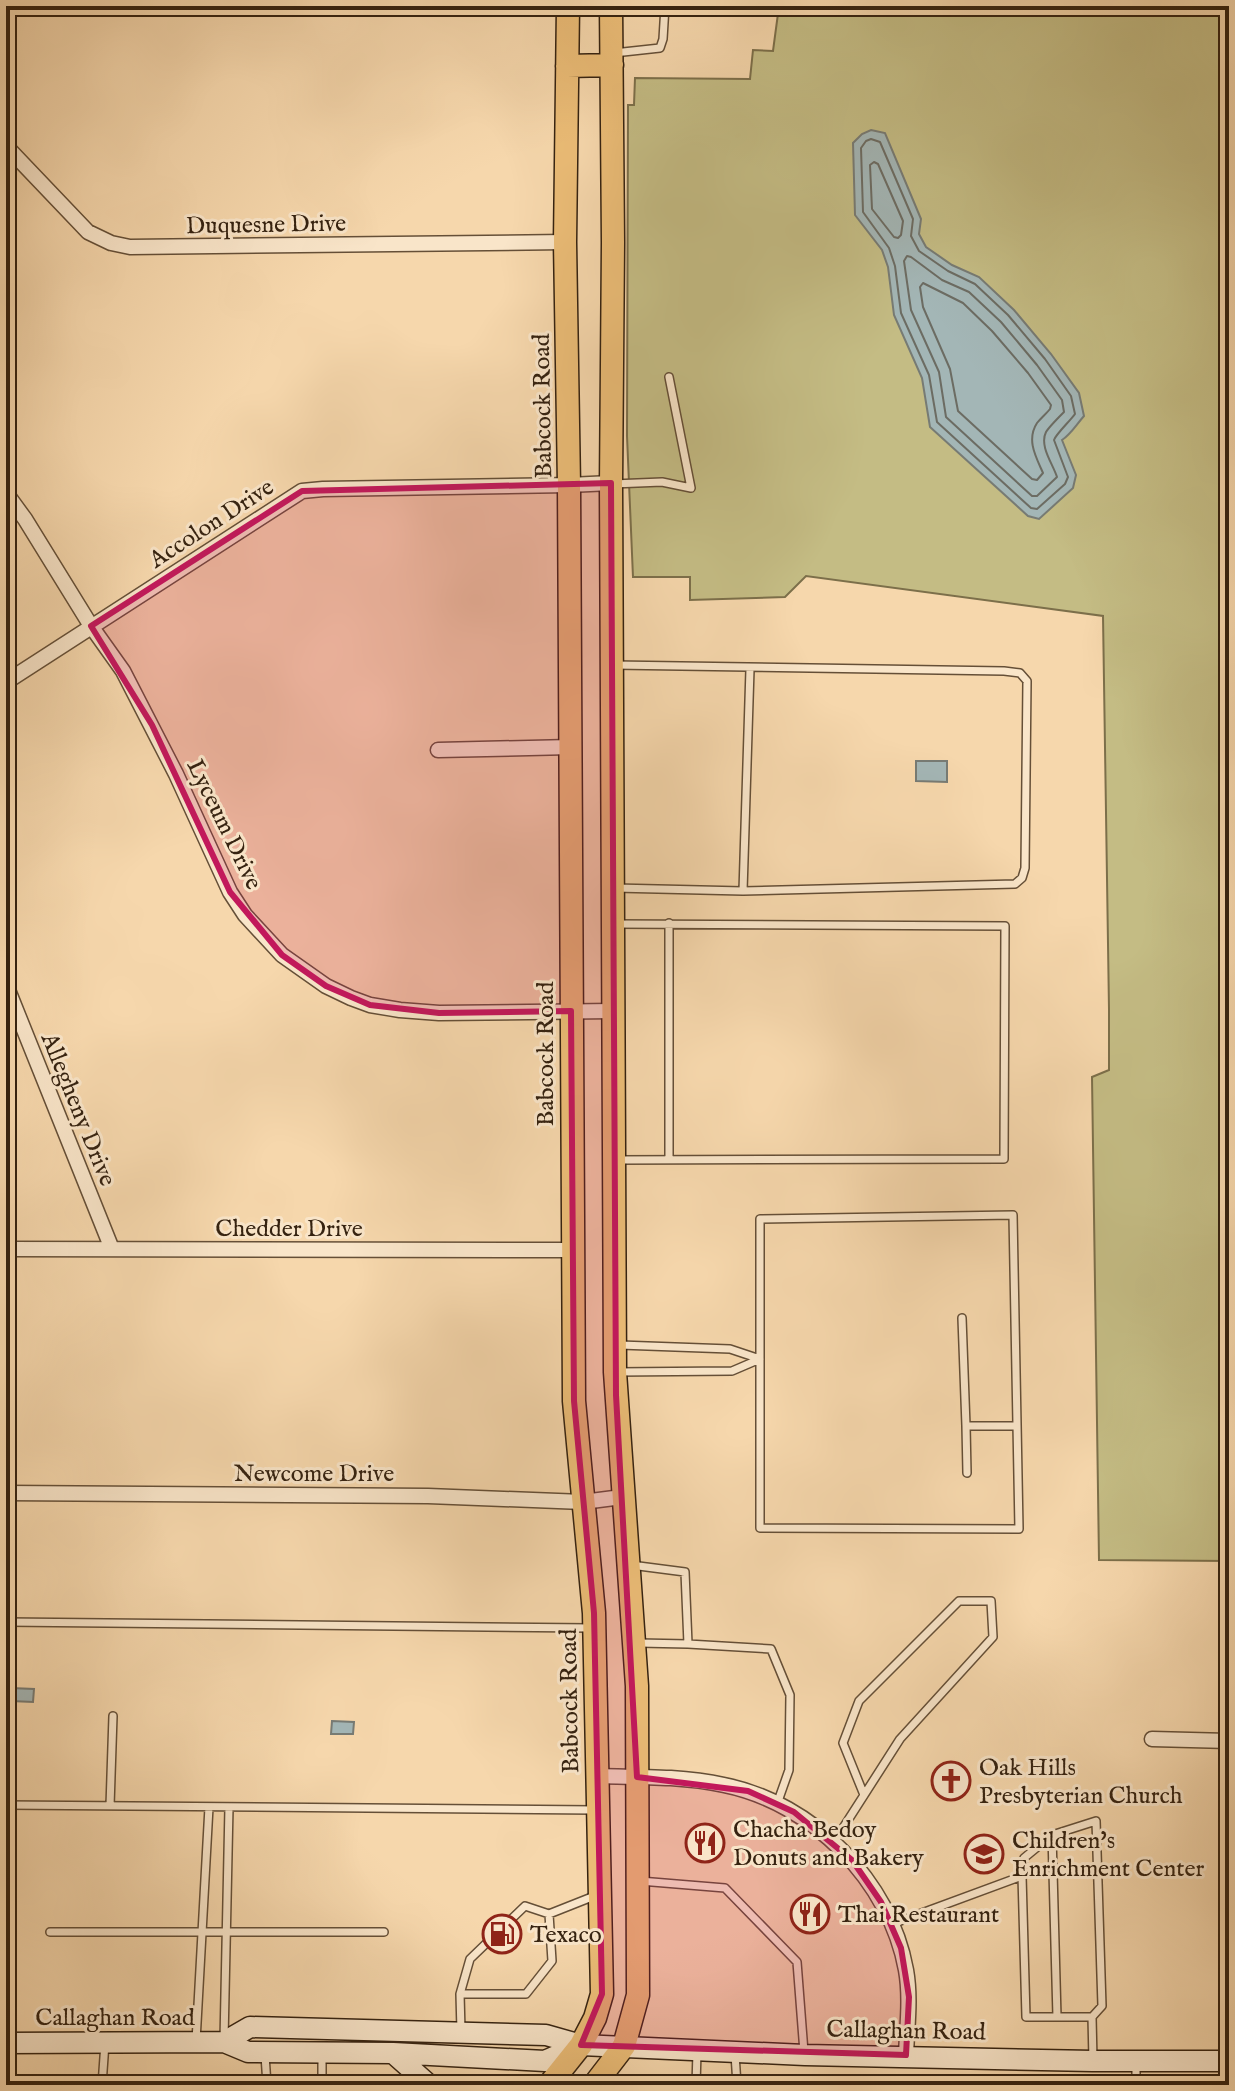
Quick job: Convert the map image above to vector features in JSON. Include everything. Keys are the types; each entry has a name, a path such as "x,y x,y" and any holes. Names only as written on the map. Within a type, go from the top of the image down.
{"main road":[{"name":"Babcock Road","path":"549,2085 581,2045 595,2018 602,1994 594,1628 574,1401 565,242 568,6"},
{"path":"594,2085 624,2046 638,1995 637,1686 615,1372 611,6"},
{"path":"567,66 612,59"},
{"name":"Callaghan Road","path":"224,2042 250,2027 546,2035 581,2045 805,2055 1229,2061"},
{"name":"Callaghan Road","path":"6,2043 224,2042 248,2052 393,2053 545,2061 581,2045"},
{"path":"393,2053 429,2085"}],"street":[{"name":"Duquesne Drive","path":"6,146 88,232 111,243 130,247 565,242"},
{"name":"Accolon Drive","path":"6,682 302,491 611,484"},
{"name":"Lyceum Drive","path":"6,493 123,671 152,725 230,892 245,915 282,955 326,986 370,1005 439,1013 613,1011"},
{"path":"438,750 571,747"},
{"name":"Allegheny Drive","path":"6,985 112,1249"},
{"name":"Chedder Drive","path":"6,1249 572,1250"},
{"name":"Newcome Drive","path":"6,1493 428,1496 583,1502 622,1497"},
{"path":"1152,1739 1229,1741"},
{"path":"596,1776 723,1785 748,1791 777,1804 834,1842 867,1880 892,1924 901,1948 909,1997 906,2055"}],"lane":[{"path":"612,59 660,48 665,6"},
{"path":"611,484 662,482 691,488 669,377"},
{"path":"612,665 1020,673 1027,681 1025,868 1022,878 1015,884 743,891 613,888"},
{"path":"743,891 750,669"},
{"path":"669,923 669,1160"},
{"path":"613,924 1005,926 1004,1159 613,1160"},
{"path":"1013,1215 1019,1529 760,1528 760,1359 760,1219 1013,1215"},
{"path":"962,1318 967,1473"},
{"path":"615,1345 730,1349 760,1359"},
{"path":"615,1372 732,1371 760,1359"},
{"path":"966,1426 1017,1426"},
{"path":"629,1564 685,1572 688,1644"},
{"path":"834,1842 900,1739 993,1637 991,1601 959,1601 859,1701 843,1743 864,1795"},
{"path":"6,1622 594,1628"},
{"path":"634,1643 771,1649 790,1695 789,1770 777,1804"},
{"path":"110,1806 113,1716"},
{"path":"6,1805 597,1810"},
{"path":"196,2043 209,1807"},
{"path":"224,2042 229,1807"},
{"path":"1092,2017 1026,2017 1022,1876 1024,1858 1052,1835 1096,1821 1102,2006 1092,2017 1093,2061"},
{"path":"1052,1835 1057,2017"},
{"path":"892,1924 1022,1876"},
{"path":"637,1881 725,1888 797,1962 805,2055"},
{"path":"461,2032 460,1994 470,1959 525,1906 549,1914 599,1894"},
{"path":"460,1994 526,1994 552,1961 549,1914"},
{"path":"50,1932 384,1932"},
{"path":"102,2085 105,2043"},
{"path":"696,2085 697,2050"},
{"path":"735,2051 737,2085"},
{"path":"265,2053 267,2085"},
{"path":"322,2053 322,2085"},
{"path":"1136,2061 1136,2085"}],"highlighted area":[{"path":"611,483 616,1395 637,1777 748,1791 794,1812 852,1860 881,1902 901,1948 909,1997 906,2055 581,2045 602,1994 594,1613 574,1401 571,1011 439,1013 370,1005 326,986 282,955 230,892 152,725 91,626 302,491"}],"shaded area":[{"path":"779,6 1229,6 1229,1561 1099,1560 1092,1077 1109,1070 1103,616 806,576 785,597 690,600 690,577 633,577 627,436 628,105 634,105 635,78 750,79 753,50 773,51"}],"water":[{"path":"871,130 885,133 921,219 919,234 926,247 952,265 979,277 1014,310 1079,393 1084,416 1062,440 1076,475 1073,488 1039,519 1028,516 930,427 922,378 894,315 888,267 882,250 855,215 853,143"},
{"path":"916,761 947,761 947,782 916,781"},
{"path":"11,1688 34,1689 33,1702 11,1701"},
{"path":"332,1721 354,1722 353,1734 331,1734"}],"place":[{"name":"Oak Hills Presbyterian Church","path":"951,1781"},
{"name":"Chacha Bedoy Donuts and Bakery","path":"705,1843"},
{"name":"Children's Enrichment Center","path":"984,1854"},
{"name":"Thai Restaurant","path":"810,1914"},
{"name":"Texaco","path":"502,1934"}]}
